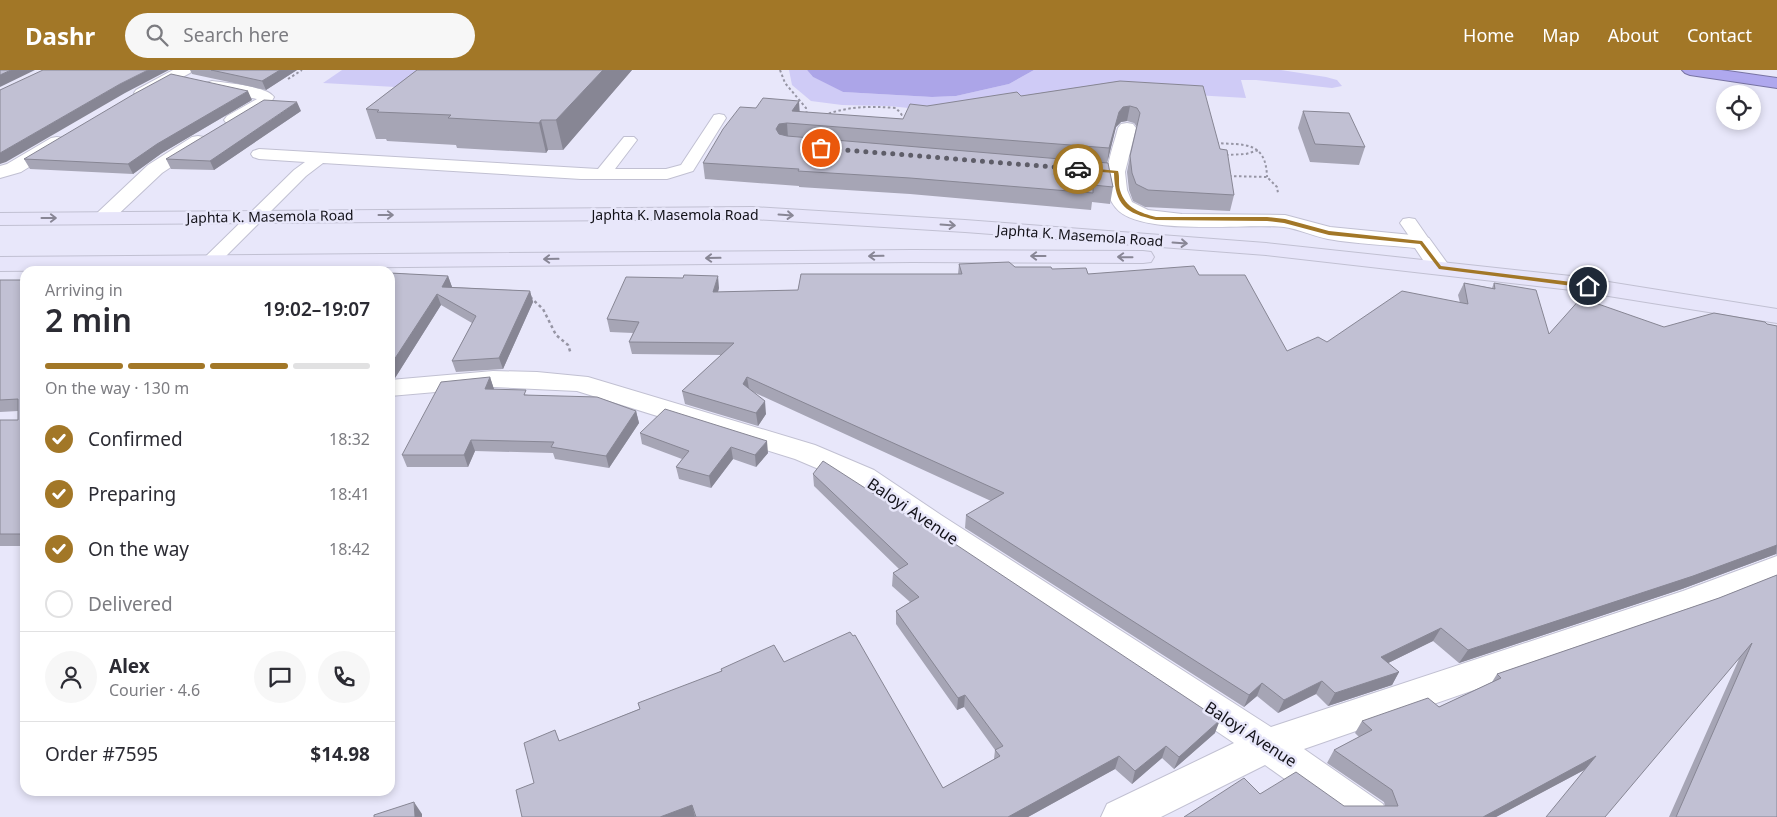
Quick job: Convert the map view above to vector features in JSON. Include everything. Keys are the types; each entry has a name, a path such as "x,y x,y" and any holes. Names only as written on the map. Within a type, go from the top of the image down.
{"highway":[{"path":"1690,70 1777,83"}],"main road":[{"name":"Japhta K. Masemola Road","path":"0,219 752,213 965,226 1257,248 1570,283 1777,316"},
{"name":"Japhta K. Masemola Road","path":"0,264 912,256 1349,259"}],"street":[{"path":"103,218 155,169 216,130 264,103 266,97 178,73 125,102"},
{"path":"1127,128 1107,171 1121,202 1131,211 1156,218 1182,220 1267,219 1285,221 1329,233 1422,242 1439,267"},
{"path":"0,172 14,168 74,132"},
{"name":"Baloyi Avenue","path":"395,388 493,380 537,380 579,383 806,452 864,477 938,529 1268,745 1369,817"},
{"path":"1121,817 1268,745 1695,600 1762,576 1777,568"}],"lane":[{"path":"259,154 603,174 667,174 687,168 719,118"},
{"path":"603,174 629,140"},
{"path":"208,263 300,173 320,158"},
{"path":"1409,223 1422,242"}],"path":[{"path":"780,70 785,83 806,108 809,124"},
{"path":"816,115 826,115 844,108 869,106 896,108 902,115 910,116"},
{"path":"1208,142 1242,145 1260,150 1265,156 1267,165 1266,177"},
{"path":"1223,156 1246,154 1260,150"},
{"path":"1224,176 1266,177 1277,187 1278,201 1285,221"},
{"path":"528,295 544,309 556,335 568,345 579,383"}],"shaded area":[{"path":"342,70 455,70 432,89 323,83"},
{"path":"789,70 807,70 813,77 843,92 932,97 956,96 1009,84 1034,70 1281,70 1326,77 1337,80 1342,86 1332,88 1241,80 1246,98 1160,93 928,110 889,106 842,105 811,101 792,85"},
{"path":"807,70 1034,70 1009,84 956,96 932,97 843,92 813,77"}],"building":[{"path":"0,70 11,70 0,75"},
{"path":"43,70 148,70 0,153 0,90"},
{"path":"211,70 280,70 262,81"},
{"path":"417,70 603,70 556,120 541,120 539,123 448,118 451,115 377,112 379,110 366,109"},
{"path":"171,74 248,91 157,144 128,164 24,159 134,94"},
{"path":"1120,81 1203,86 1220,149 1227,150 1234,195 1148,190 1136,184 1132,173 1130,156 1140,113 1137,108 1130,106 1123,107 1119,112 1109,148 787,123 779,124 776,129 779,134 787,136 1108,163 1113,187 1093,185 1093,193 703,163 723,129 740,107 756,108 763,98 799,101 792,111 903,119 910,104 927,106 1017,92 1021,96"},
{"path":"264,100 297,102 210,161 166,159"},
{"path":"1303,111 1349,113 1365,147 1315,144"},
{"path":"1009,262 1015,267 1086,268 1088,274 1194,266 1199,275 1245,275 1287,351 1318,337 1327,342 1402,291 1468,304 1464,283 1495,289 1494,283 1536,290 1549,334 1581,298 1664,327 1714,313 1777,326 1777,545 1693,576 1468,650 1441,628 1381,657 1399,672 1335,693 1322,681 1284,700 1262,683 1249,695 966,515 1004,493 747,377 743,384 765,401 756,413 682,391 734,343 629,342 639,322 607,319 626,277 683,278 684,275 718,276 713,292 798,290 801,274 962,274 959,264"},
{"path":"395,273 448,276 442,287 530,291 499,358 452,361 476,316 437,294 395,358"},
{"path":"0,280 20,280 20,534 0,534 0,420 18,420 18,399 0,400"},
{"path":"490,377 485,389 526,390 524,395 597,397 636,411 606,456 551,447 554,442 471,440 464,455 402,455 441,382"},
{"path":"665,409 767,441 755,455 731,447 709,476 676,467 689,451 640,433"},
{"path":"823,461 935,533 937,532 1220,720 1179,757 1166,746 1135,771 1119,756 1008,817 696,817 692,805 660,817 522,817 516,790 534,783 524,743 555,730 559,741 640,709 638,703 722,671 721,669 774,645 784,662 850,632 853,636 855,635 943,788 1000,756 995,750 1003,746 965,695 958,698 896,611 919,597 893,573 908,564 813,474"},
{"path":"1777,575 1777,817 1676,817 1752,643 1605,817 1546,817 1596,756 1483,817 1184,817 1244,778 1260,794 1296,772 1344,806 1398,806 1392,790 1334,750 1372,730 1362,721 1428,698 1439,707 1501,678 1497,674 1719,598"},
{"path":"414,802 415,817 374,817 374,815"}],"way so far":[{"path":"821,148 1078,169"}],"route":[{"path":"1078,169 1116,172 1117,190 1121,202 1131,211 1142,215 1182,220 1267,219 1285,221 1329,233 1349,236 1422,242 1439,267 1588,286"}]}
